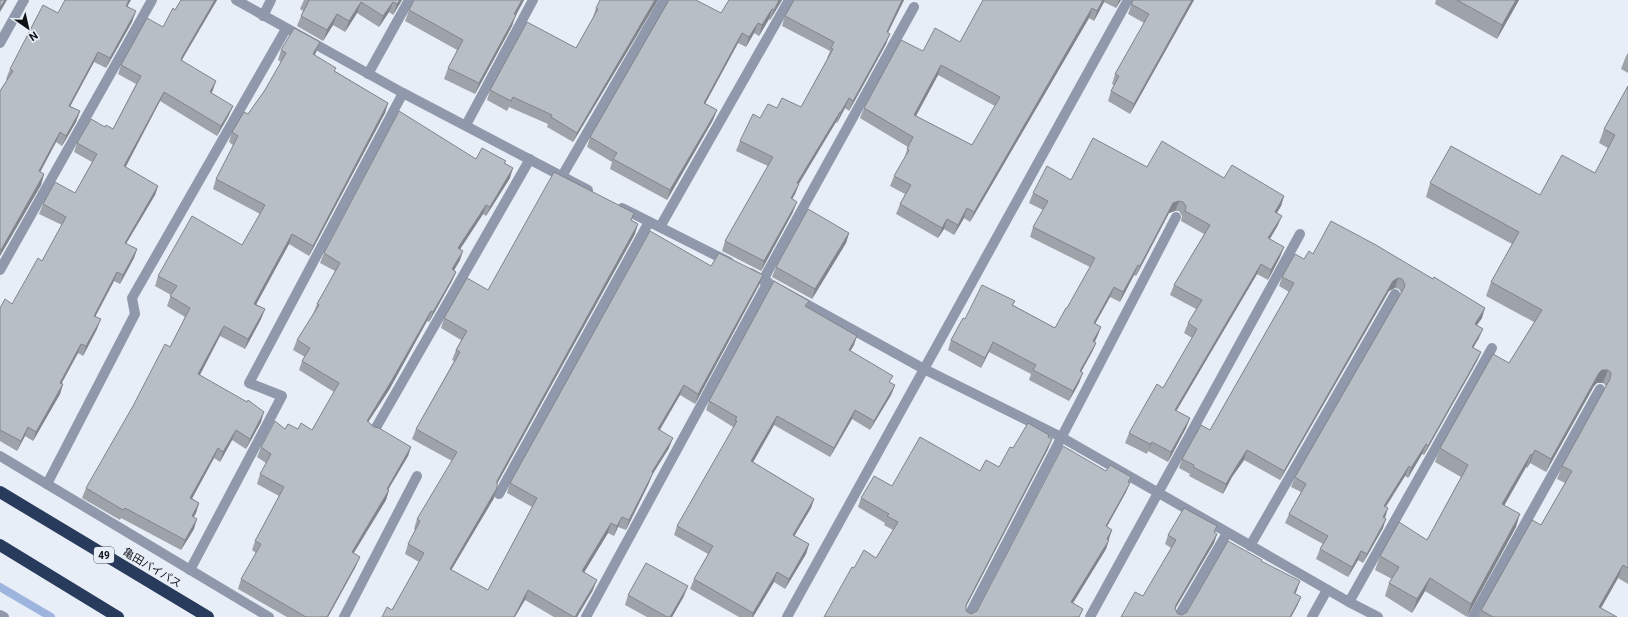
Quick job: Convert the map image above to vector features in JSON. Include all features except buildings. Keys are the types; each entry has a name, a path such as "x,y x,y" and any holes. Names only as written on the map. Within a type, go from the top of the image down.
{"highway":[{"name":"亀田バイパス","path":"0,492 208,617"},
{"path":"0,545 118,617"}],"street":[{"path":"0,43 24,0"},
{"path":"0,270 152,0"},
{"path":"236,0 403,93 596,194"},
{"path":"263,16 271,0"},
{"path":"368,74 409,0"},
{"path":"466,125 533,0"},
{"path":"562,176 664,0"},
{"path":"660,227 789,0"},
{"path":"787,617 1128,0"},
{"path":"586,617 914,7"},
{"path":"47,484 135,314 132,298 286,29"},
{"path":"190,570 282,396 249,383 403,93"},
{"path":"374,432 530,159"},
{"path":"616,204 766,281 924,369 1061,437 1327,590 1378,617"},
{"path":"968,617 1176,217"},
{"path":"498,494 649,222"},
{"path":"1090,617 1300,234"},
{"path":"1250,546 1395,294"},
{"path":"1349,602 1492,348"},
{"path":"1473,617 1600,389"},
{"path":"0,456 269,617"},
{"path":"344,617 417,476"},
{"path":"1178,617 1227,533"},
{"path":"1312,617 1327,590"},
{"path":"0,615 4,617"}],"waterway":[{"path":"0,587 51,617"}]}
